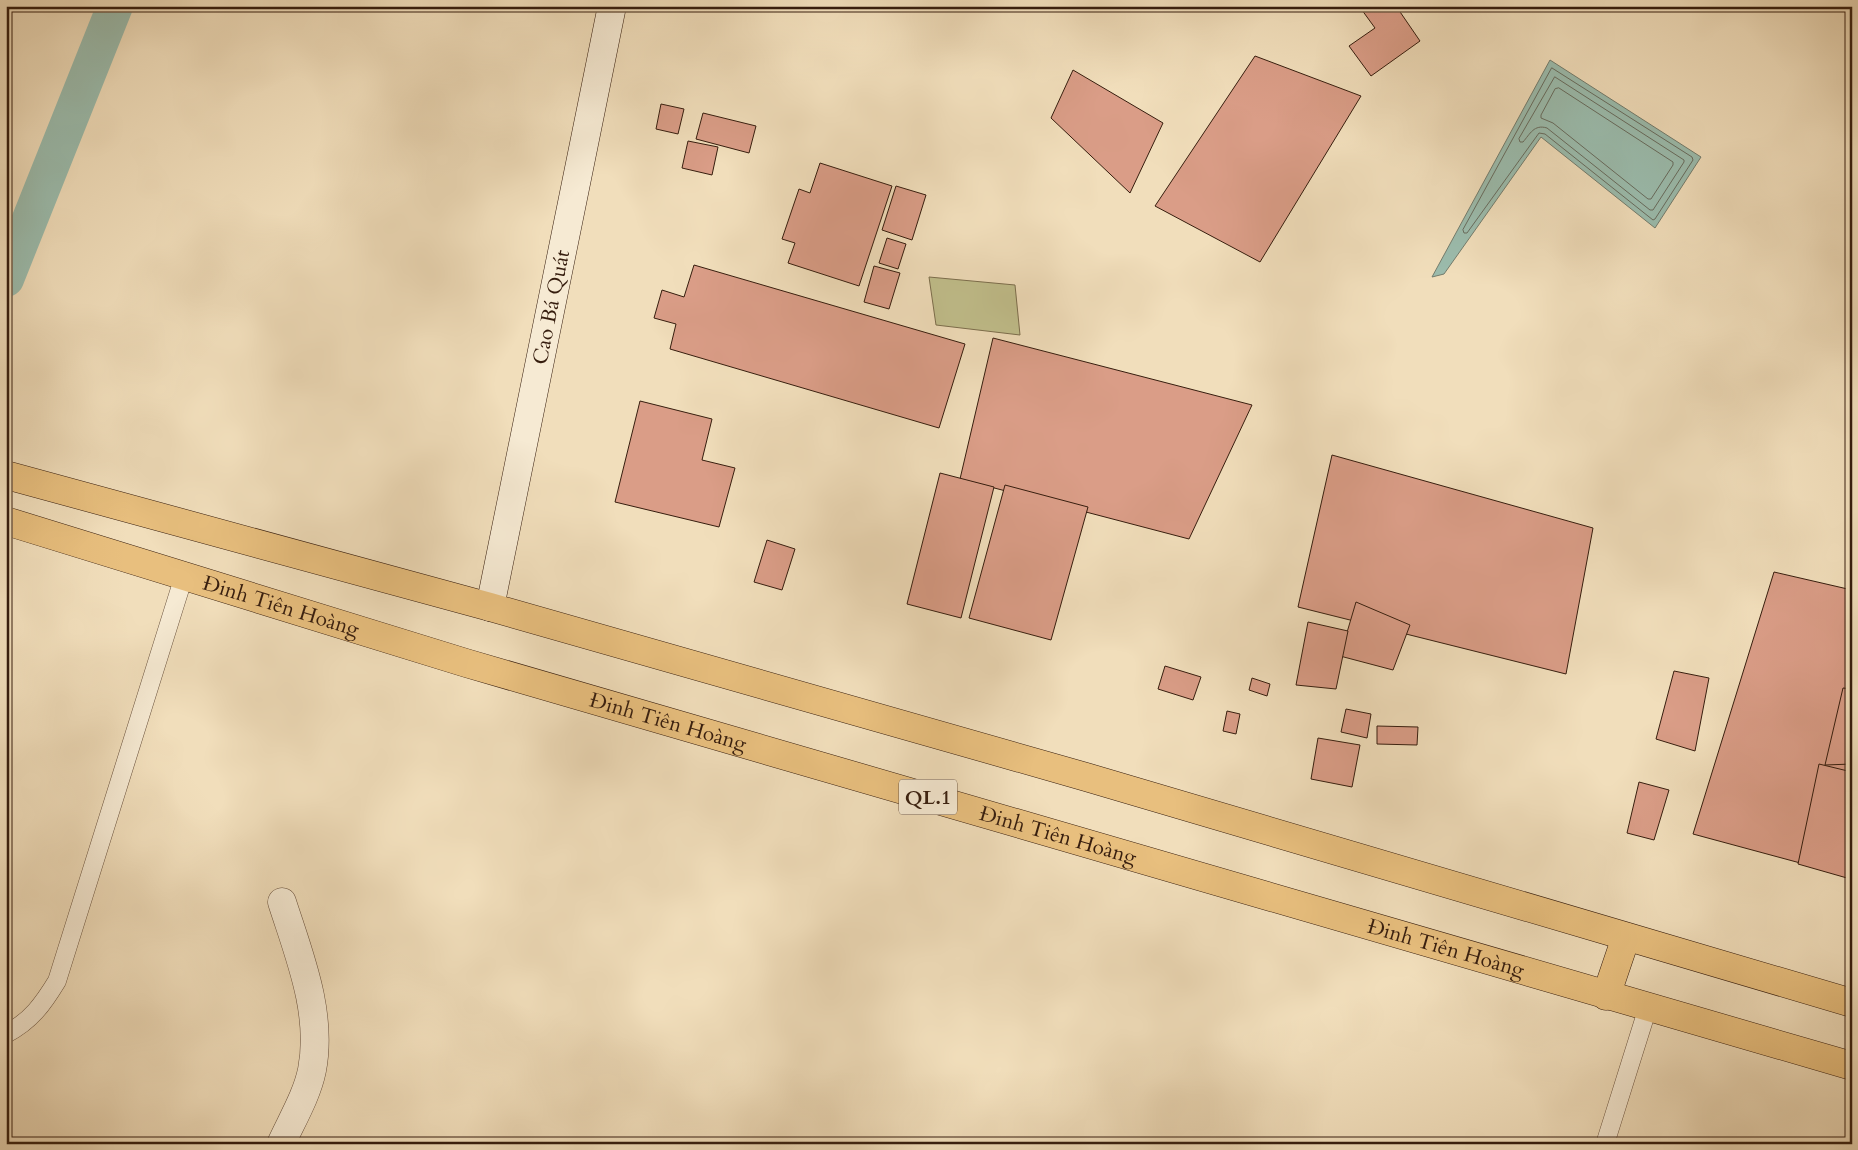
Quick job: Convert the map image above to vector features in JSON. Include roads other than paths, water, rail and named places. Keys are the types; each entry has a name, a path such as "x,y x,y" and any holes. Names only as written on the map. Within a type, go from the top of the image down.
{"highway":[{"path":"6,475 490,607 1105,783 1852,1003"},
{"name":"Đinh Tiên Hoàng","path":"6,521 466,663 1852,1066"},
{"path":"1606,996 1626,936"}],"street":[{"name":"Cao Bá Quát","path":"490,607 612,6"},
{"path":"281,1144 312,1070 315,1037 314,1020 306,978 282,902"}],"lane":[{"path":"6,1034 23,1025 44,1003 57,981 184,576"},
{"path":"1605,1144 1648,1007"}],"water":[{"path":"1550,60 1701,157 1655,228 1541,137 1444,274 1432,277"}],"waterway":[{"path":"6,279 115,6"}]}
